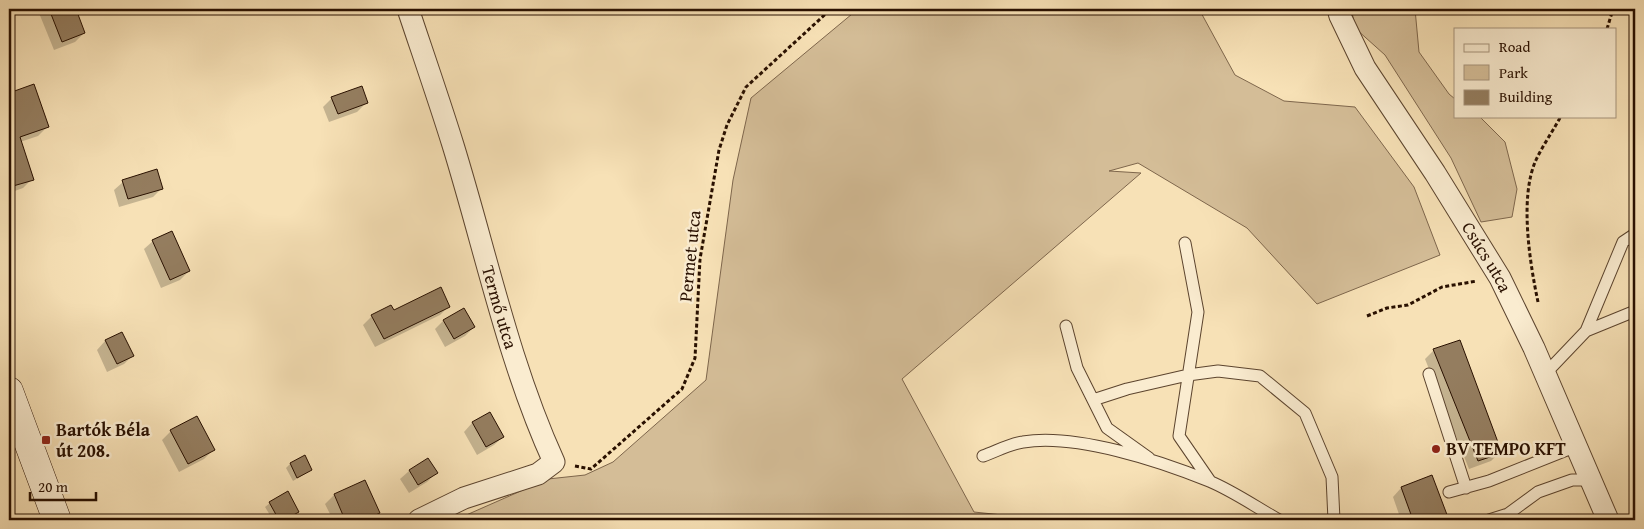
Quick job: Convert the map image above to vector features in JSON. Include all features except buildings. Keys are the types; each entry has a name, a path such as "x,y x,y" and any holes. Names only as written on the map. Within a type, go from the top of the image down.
{"street":[{"name":"Termő utca","path":"408,9 453,146 520,379 554,462"},
{"name":"Csúcs utca","path":"1338,9 1364,68 1435,173 1500,278 1545,374 1608,520"},
{"path":"9,391 57,520"},
{"path":"419,520 464,498 538,474 554,462"}],"lane":[{"path":"1545,374 1586,331 1623,242 1635,234"},
{"path":"1185,243 1198,312 1179,436 1210,482"},
{"path":"1586,331 1635,311"},
{"path":"1066,326 1077,368 1107,428 1154,462"},
{"path":"1093,400 1127,389 1188,375 1218,371 1260,376 1305,414 1332,477 1334,520"},
{"path":"1429,374 1466,488"},
{"path":"983,456 1022,442 1057,440 1102,448 1154,462 1210,482 1279,520"},
{"path":"1449,492 1466,488 1577,446"},
{"path":"1489,520 1508,514 1538,492 1572,480 1592,480"}],"path":[{"name":"Permet utca","path":"554,462 591,469 682,389 695,358 700,259 720,150 727,125 746,87 831,9"},
{"path":"1607,28 1613,9"},
{"path":"1538,307 1530,260 1527,217 1529,194 1535,162 1560,118"},
{"path":"1367,316 1388,308 1408,305 1442,287 1500,278"}],"green space":[{"path":"855,9 1199,9 1235,75 1284,101 1355,107 1414,187 1440,255 1317,304 1247,228 1138,163 1109,171 1141,173 902,379 974,512 1050,520 455,520 548,479 585,475 613,462 706,380 733,180 751,98 852,14"},
{"path":"1351,9 1415,9 1419,52 1454,98 1454,118 1481,118 1505,142 1517,189 1512,217 1481,222 1451,158 1385,55 1356,29"}],"place":[{"name":"Bartók Béla út 208.","path":"46,440"},
{"name":"BV TEMPO KFT","path":"1436,449"}]}
